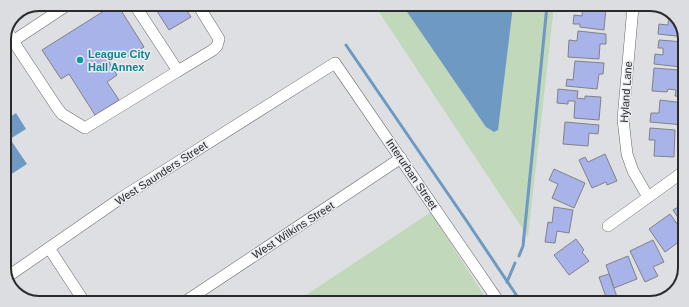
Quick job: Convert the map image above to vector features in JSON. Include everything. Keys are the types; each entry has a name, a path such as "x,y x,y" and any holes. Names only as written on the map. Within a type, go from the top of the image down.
{"street":[{"path":"11,43 58,11"},
{"path":"139,11 178,71"},
{"path":"11,47 62,114 85,128 213,50 217,46 219,40 202,11"},
{"name":"Hyland Lane","path":"633,11 623,119 627,154 633,171 648,197"},
{"name":"Interurban Street","path":"317,74 335,63 495,296"},
{"name":"West Saunders Street","path":"12,272 121,198 317,74"},
{"name":"West Wilkins Street","path":"194,296 401,158"},
{"path":"608,226 678,176"},
{"path":"48,248 80,296"}],"green space":[{"path":"378,11 553,11 528,237"},
{"path":"431,212 484,296 305,296"}],"water":[{"path":"406,11 512,11 498,130 494,132 486,127"},
{"path":"16,113 26,129 11,138 11,116"},
{"path":"11,140 27,164 11,174"}],"building":[{"name":"League City Hall Annex","path":"104,11 121,11 144,47 125,58 123,54 109,62 117,75 107,82 119,100 95,115 69,74 61,79 42,50"},
{"path":"157,11 187,11 191,17 169,30"},
{"path":"582,11 606,11 604,30 580,27 580,24 573,24 574,15 582,16"},
{"path":"669,19 676,29 678,36 658,34 659,24 668,25"},
{"path":"578,31 606,34 606,44 600,44 599,59 568,57 569,40 577,41"},
{"path":"659,40 678,42 678,67 654,64 655,54 663,55 663,48 658,48"},
{"path":"575,61 604,63 603,74 599,74 597,89 566,86 567,79 573,80"},
{"path":"654,68 678,70 678,96 675,96 676,90 668,89 667,92 652,91"},
{"path":"558,89 578,91 577,98 585,99 585,96 601,97 599,120 574,118 575,101 568,101 568,104 557,103"},
{"path":"660,100 678,102 678,124 650,122 651,113 659,113"},
{"path":"565,122 599,125 598,134 589,133 588,146 563,144"},
{"path":"650,128 675,130 674,157 654,156 655,140 649,140"},
{"path":"605,154 617,181 607,185 606,182 592,188 579,160 585,157 588,162"},
{"path":"554,169 585,183 574,208 552,198 558,184 549,180"},
{"path":"554,207 573,210 569,233 557,231 555,243 545,242 548,222 552,223"},
{"path":"678,207 678,218 673,210"},
{"path":"670,214 678,225 678,242 665,252 649,229"},
{"path":"576,239 584,250 582,252 589,261 569,275 554,255"},
{"path":"653,240 664,262 653,267 658,276 645,282 630,251"},
{"path":"628,256 637,279 614,288 606,265"},
{"path":"609,274 617,296 606,296 599,277"}],"waterway":[{"path":"519,256 523,246 546,11"},
{"path":"346,45 517,296"},
{"path":"507,282 515,263"}],"place":[{"name":"League City Hall Annex","path":"80,60"}]}
